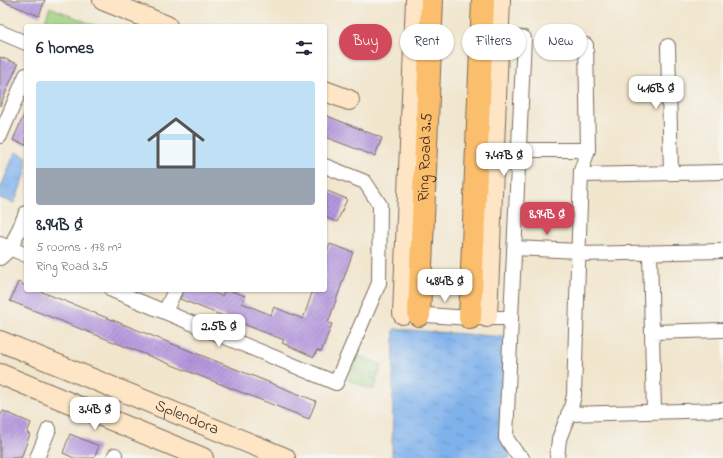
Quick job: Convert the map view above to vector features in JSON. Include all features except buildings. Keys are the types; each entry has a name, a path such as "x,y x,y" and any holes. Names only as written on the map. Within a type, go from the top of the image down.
{"main road":[{"path":"103,0 162,24"},
{"name":"Ring Road 3.5","path":"411,314 416,0"},
{"name":"Ring Road 3.5","path":"411,314 432,0"},
{"path":"479,317 483,0"},
{"path":"499,24 500,0"},
{"path":"479,317 496,60"},
{"path":"327,92 349,100"},
{"name":"Splendora","path":"0,341 285,458"},
{"name":"Splendora","path":"0,374 203,458"}],"street":[{"path":"0,32 24,42"},
{"path":"668,46 671,173"},
{"path":"522,458 517,454 506,438 523,60"},
{"path":"557,458 558,439 574,395 581,175 588,150 586,60"},
{"path":"0,136 24,80"},
{"path":"518,150 588,150"},
{"path":"117,292 336,383 379,283 380,205 364,182 327,167"},
{"path":"581,175 723,172"},
{"path":"0,258 24,217"},
{"path":"6,246 24,253"},
{"path":"514,248 578,253 723,251"},
{"path":"650,253 654,412"},
{"path":"165,312 174,292"},
{"path":"411,314 511,318"},
{"path":"652,332 723,330"},
{"path":"568,414 723,410"},
{"path":"37,458 49,429"}],"green space":[{"path":"50,7 91,24 44,24"},
{"path":"357,355 382,365 378,376 352,367"},
{"path":"352,369 378,379 373,390 348,380"}],"water":[{"path":"15,152 24,155 24,178 14,203 0,198 0,190"},
{"path":"394,329 506,337 510,458 392,458"}]}
